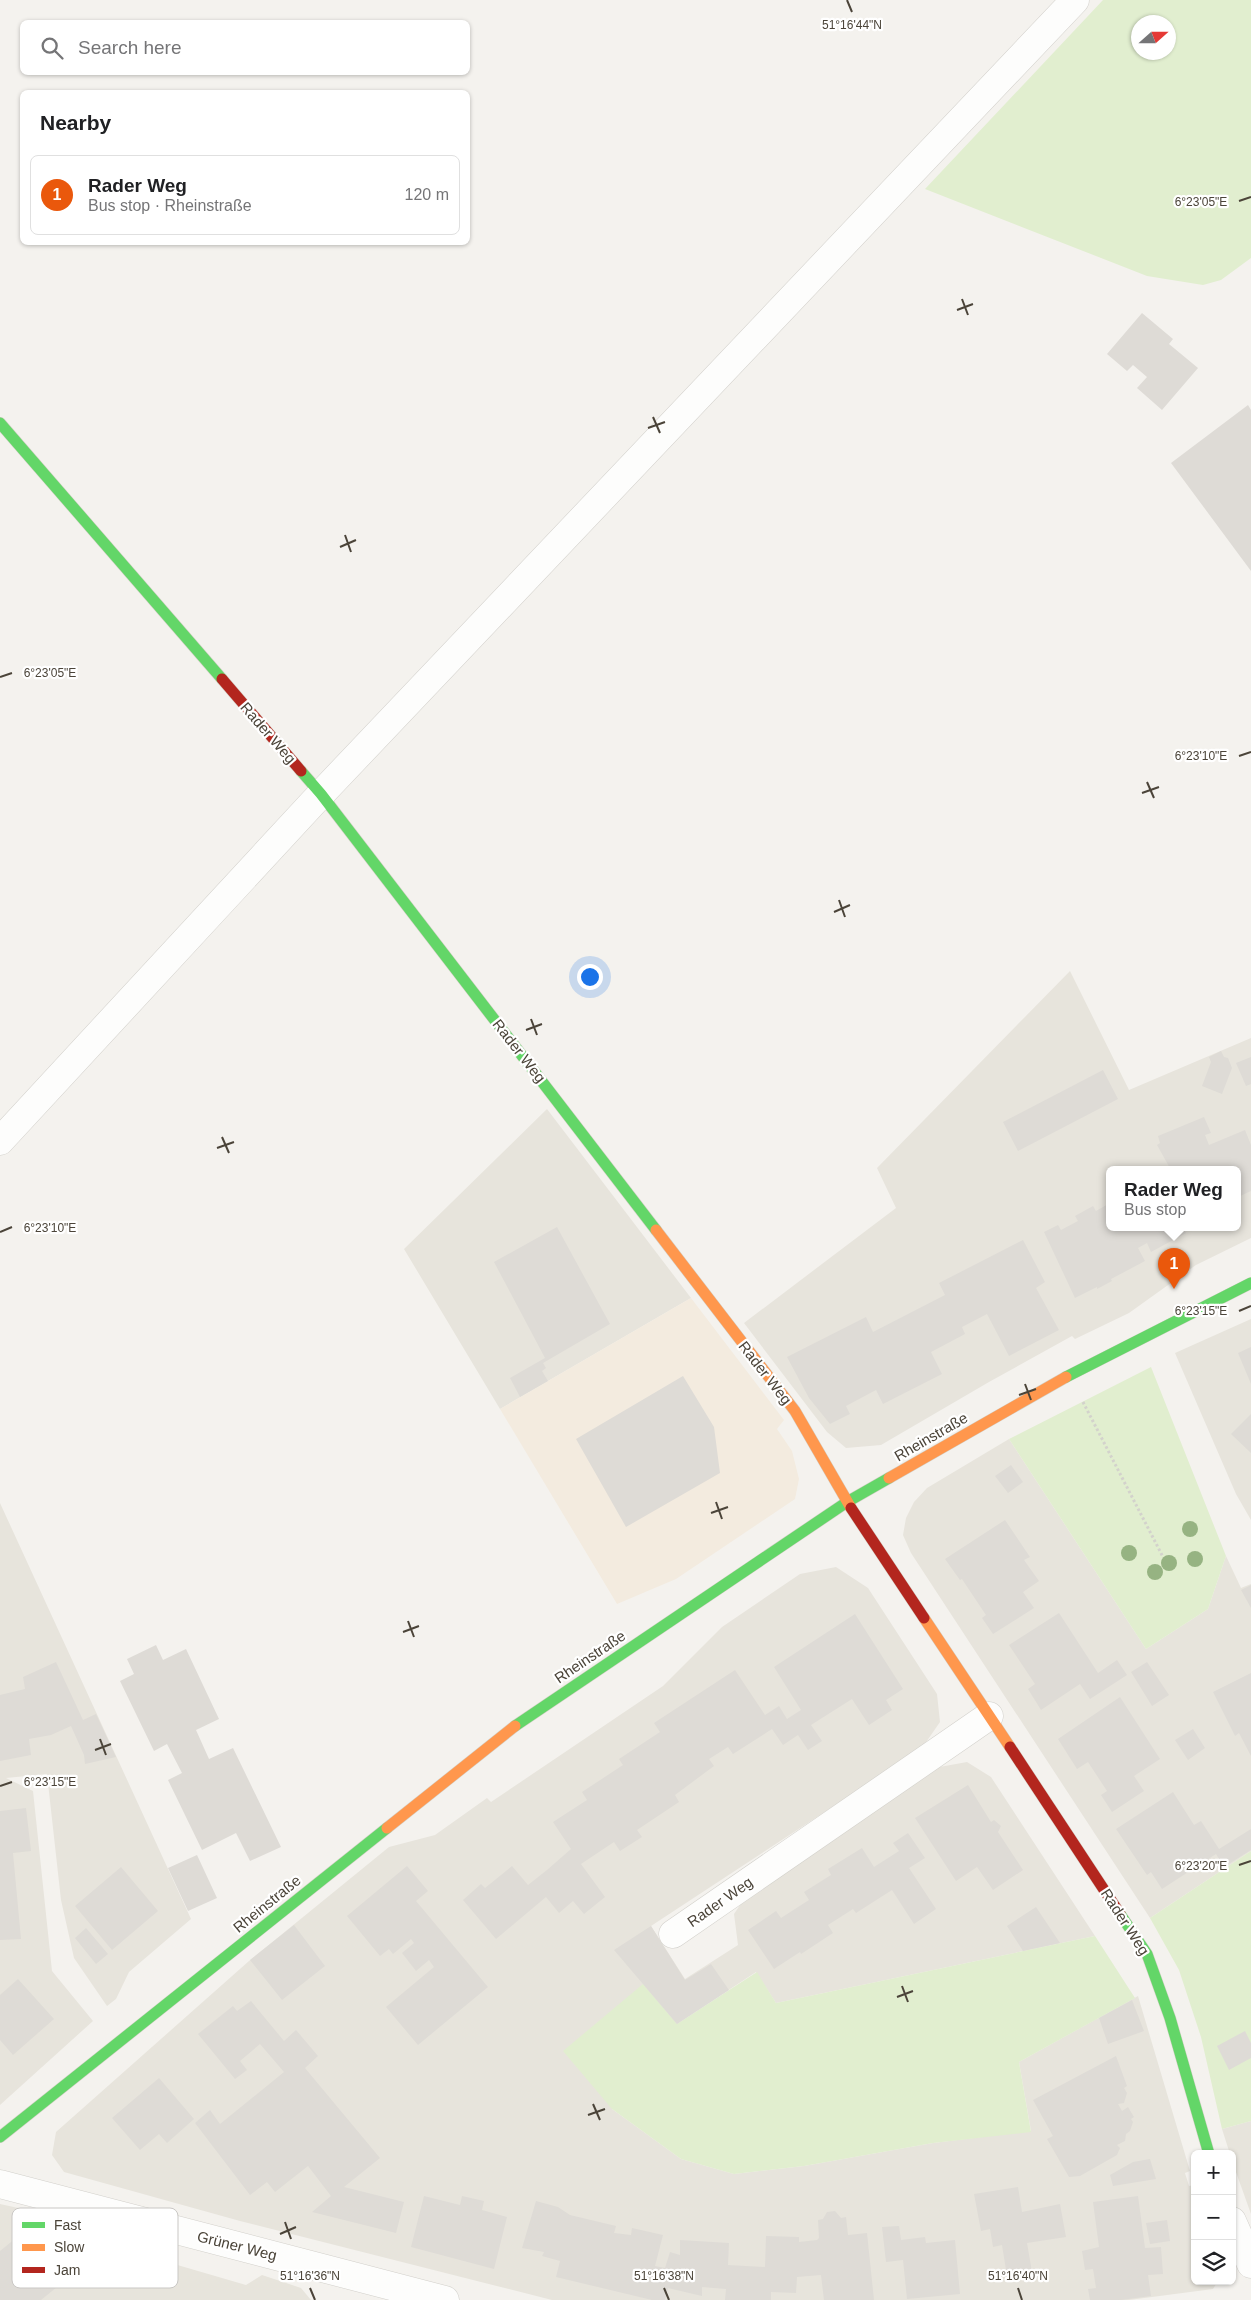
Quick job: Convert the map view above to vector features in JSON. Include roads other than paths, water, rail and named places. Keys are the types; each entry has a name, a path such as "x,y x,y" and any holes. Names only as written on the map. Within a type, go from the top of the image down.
{"street":[{"path":"0,1141 321,794 1075,0"},
{"name":"Rader Weg","path":"0,423 321,794 795,1411 847,1502 1147,1954 1170,2018 1208,2150"},
{"name":"Rheinstraße","path":"0,2137 518,1722 847,1502 1069,1375 1251,1283"},
{"name":"Rader Weg","path":"673,1934 989,1716"},
{"name":"Grüner Weg","path":"0,2184 83,2208"},
{"path":"1236,2230 1251,2264"},
{"name":"Grüner Weg","path":"178,2236 362,2289 445,2300"}],"place":[{"name":"Rader Weg","path":"1174,1289"}]}
